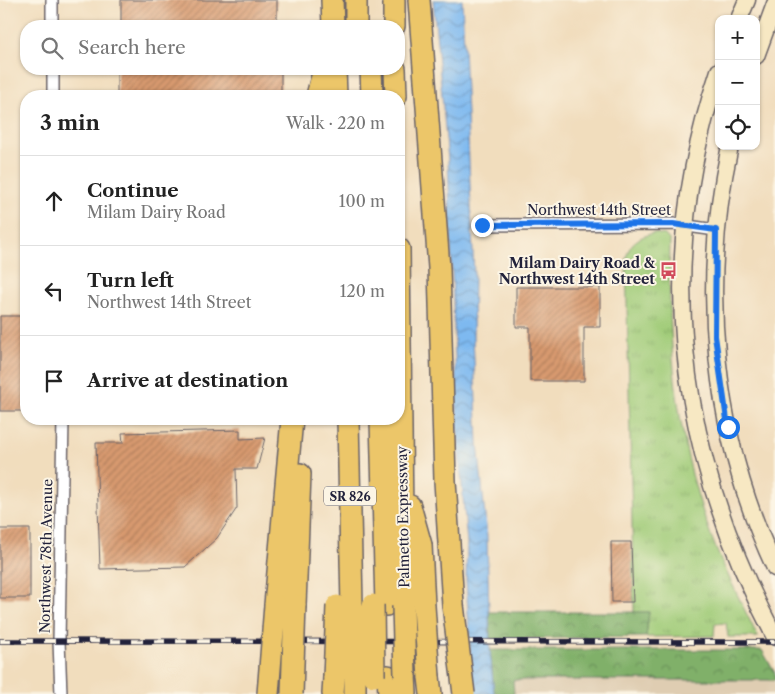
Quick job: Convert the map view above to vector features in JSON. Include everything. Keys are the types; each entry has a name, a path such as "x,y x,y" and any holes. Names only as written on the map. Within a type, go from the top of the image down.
{"highway":[{"path":"332,0 333,20"},
{"path":"356,0 356,20"},
{"path":"369,0 370,20"},
{"path":"394,0 394,20"},
{"path":"419,0 439,268 446,481 453,604 464,694"},
{"path":"319,90 322,75"},
{"path":"335,75 336,90"},
{"path":"358,75 358,90"},
{"path":"371,75 372,90"},
{"path":"395,75 396,90"},
{"path":"292,425 285,605 292,694"},
{"path":"268,694 285,605 300,467 298,425"},
{"name":"SR 826","path":"348,425 352,573 370,606"},
{"path":"368,425 371,685"},
{"path":"371,685 370,606 381,425"},
{"name":"Palmetto Expressway","path":"371,685 370,606 402,482 401,425"},
{"path":"402,482 421,545 430,686"}],"main road":[{"path":"741,15 747,0"},
{"path":"760,46 772,17 775,4"},
{"path":"715,85 697,148 685,226 682,272 684,338 689,385 697,434 711,488 727,536 752,595 775,637"},
{"path":"729,150 716,230 715,336 722,400 739,474 754,519 775,568"}],"street":[{"path":"52,0 52,20"},
{"path":"53,75 53,90"},
{"name":"Northwest 14th Street","path":"482,225 673,224 716,230"},
{"name":"Northwest 78th Avenue","path":"61,694 59,641 63,425"}],"shaded area":[{"path":"490,650 762,650 775,673 775,694 494,694"}],"green space":[{"path":"654,233 665,235 670,241 670,320 673,359 677,398 692,476 703,514 717,551 758,637 728,637 726,623 715,624 714,636 646,637 649,612 634,612 626,259 629,249 635,242 643,236"},
{"path":"489,612 649,612 646,637 490,639"},
{"path":"490,650 762,650 775,673 775,680 513,680 514,694 494,694"}],"water":[{"path":"433,0 462,0 474,275 473,337 478,443 487,537 490,650 494,694 473,694 466,580 467,543 458,439 448,160"}],"building":[{"path":"121,0 277,0 277,20 121,20"},
{"path":"117,75 281,75 281,90 117,90"},
{"path":"516,287 600,287 600,327 584,327 584,381 530,381 530,327 516,327"},
{"path":"0,316 20,316 20,411 0,411"},
{"path":"240,430 240,439 265,438 257,469 236,469 237,508 217,538 185,567 100,569 96,443 123,443 122,433"},
{"path":"0,529 30,529 30,598 0,598"},
{"path":"611,542 631,542 633,602 612,602"}],"railway":[{"path":"0,641 775,642"}],"place":[{"name":"Milam Dairy Road & Northwest 14th Street","path":"669,271"}],"route":[{"path":"482,225 673,224 716,230 714,288 716,359 728,427"}]}
